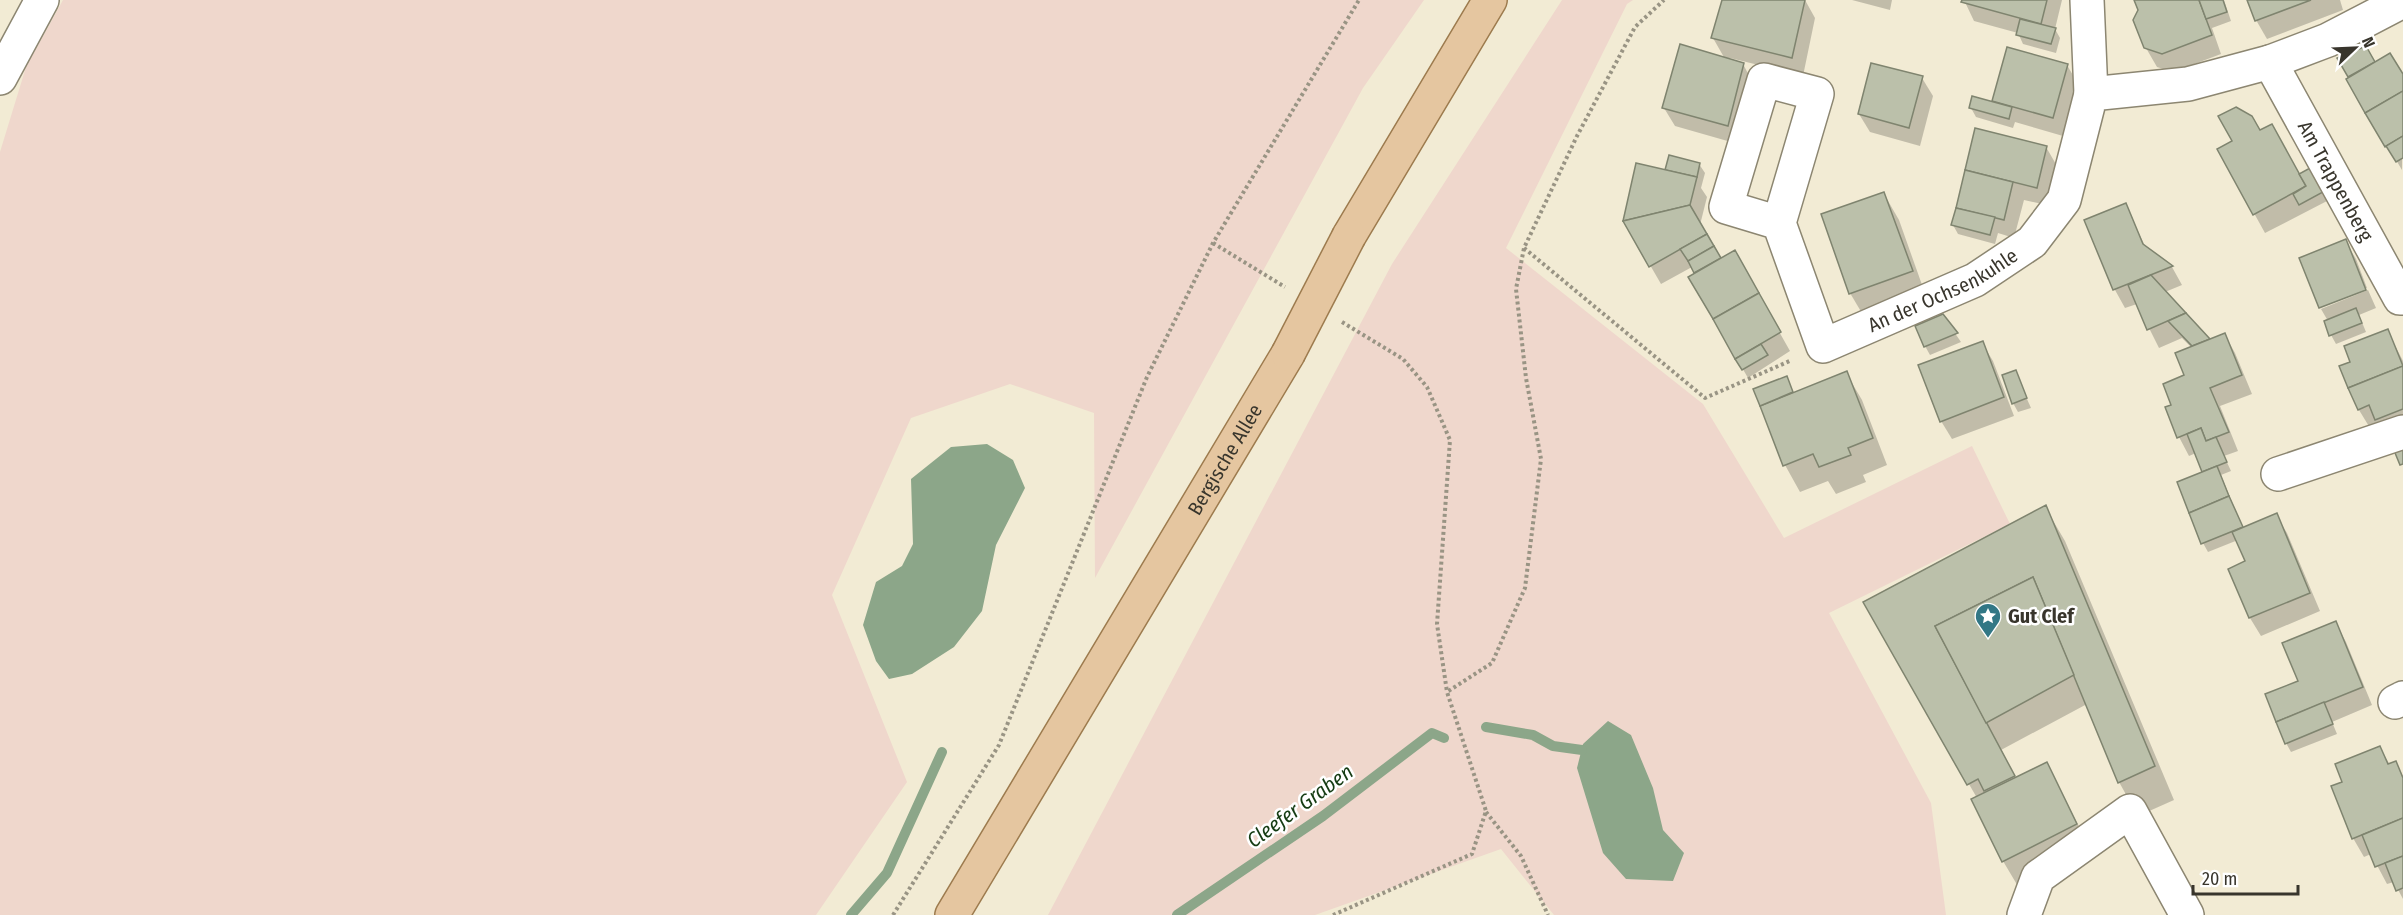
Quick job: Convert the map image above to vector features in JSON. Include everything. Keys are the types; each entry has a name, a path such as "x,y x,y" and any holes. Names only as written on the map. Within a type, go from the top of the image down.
{"main road":[{"name":"Bergische Allee","path":"952,915 1288,354 1349,236 1490,0"}],"street":[{"path":"0,78 42,0"},
{"name":"An der Ochsenkuhle","path":"1822,346 1975,280 2031,242 2064,200 2091,94 2088,0"},
{"path":"2091,94 2188,84 2270,62 2328,40 2403,2"},
{"name":"Am Trappenberg","path":"2270,62 2400,298 2403,298"},
{"path":"1779,223 1822,346"},
{"path":"2278,474 2403,432"},
{"path":"2024,915 2038,877 2130,811 2187,915"}],"path":[{"path":"893,915 999,745 1148,377 1213,243 1359,0"},
{"path":"1448,692 1492,663 1525,588 1541,459 1527,378 1516,289 1524,248 1577,136 1635,27 1664,0"},
{"path":"1213,243 1293,292"},
{"path":"1524,248 1705,398 1822,346"},
{"path":"1333,316 1403,359 1427,387 1450,440 1437,624 1448,692 1486,811 1521,856 1548,915"},
{"path":"1333,915 1472,854 1486,811"}],"shaded area":[{"path":"63,0 1424,0 1363,88 1095,578 1094,413 1010,384 911,418 832,595 907,782 816,915 0,915 0,152 26,67"},
{"path":"1562,0 1633,0 1627,4 1506,248 1703,404 1784,538 1972,446 2010,524 1829,613 1931,803 1946,915 1554,915 1501,849 1315,915 1048,915 1392,264"},
{"path":"987,444 1013,460 1025,488 996,545 982,611 954,647 912,674 889,679 876,661 863,625 876,582 902,566 913,544 911,479 951,447"},
{"path":"1608,721 1631,735 1653,788 1663,830 1684,853 1673,881 1626,879 1603,853 1577,768 1583,744"}],"building":[{"path":"1722,0 1805,0 1792,58 1711,38"},
{"path":"1962,0 2047,0 2041,24 1961,2"},
{"path":"2134,0 2199,0 2212,35 2162,54 2144,48 2133,20 2138,10"},
{"path":"2199,0 2223,0 2227,12 2206,19"},
{"path":"2247,0 2311,0 2255,21"},
{"path":"2020,19 2056,28 2051,44 2016,35"},
{"path":"1680,44 1744,63 1728,126 1662,108"},
{"path":"2366,46 2375,62 2348,77 2337,58"},
{"path":"2007,47 2068,64 2053,118 1992,101"},
{"path":"2390,53 2403,74 2403,91 2365,113 2346,79"},
{"path":"1871,63 1923,76 1909,128 1858,114"},
{"path":"2403,91 2403,136 2385,147 2365,113"},
{"path":"1972,96 2012,107 2009,119 1969,108"},
{"path":"2236,107 2252,116 2260,130 2272,124 2306,186 2253,215 2217,149 2232,141 2218,116"},
{"path":"1975,128 2047,146 2037,188 1965,170"},
{"path":"2403,136 2403,158 2396,162 2386,146"},
{"path":"1669,155 1700,163 1697,177 1665,170"},
{"path":"1636,163 1697,177 1690,205 1623,221"},
{"path":"2310,168 2323,192 2299,205 2293,194 2306,186 2299,174"},
{"path":"1965,170 2013,182 2004,220 1956,208"},
{"path":"1884,192 1913,271 1849,294 1821,214"},
{"path":"2126,203 2143,244 2173,266 2113,290 2084,220"},
{"path":"1690,205 1707,234 1649,267 1623,221"},
{"path":"1956,208 1995,217 1990,235 1951,225"},
{"path":"1707,234 1714,246 1688,261 1680,249"},
{"path":"2346,239 2366,290 2319,308 2299,258"},
{"path":"1714,246 1721,258 1694,273 1688,261"},
{"path":"1735,250 1759,293 1713,319 1688,277"},
{"path":"2151,275 2186,313 2147,330 2128,285"},
{"path":"1759,293 1781,332 1735,359 1713,319"},
{"path":"2356,308 2362,323 2329,336 2324,321"},
{"path":"2186,313 2210,339 2192,346 2168,321"},
{"path":"1943,314 1958,333 1924,347 1915,326"},
{"path":"2388,329 2403,366 2348,388 2339,366 2350,362 2344,346"},
{"path":"2225,333 2242,375 2210,388 2229,432 2206,441 2201,428 2177,438 2165,407 2171,405 2163,384 2184,375 2175,353"},
{"path":"1983,341 2004,397 1940,422 1918,365"},
{"path":"1761,344 1768,355 1742,370 1735,359"},
{"path":"2403,366 2403,409 2375,420 2369,405 2358,410 2348,388"},
{"path":"2016,370 2027,398 2012,404 2002,375"},
{"path":"1847,371 1873,438 1848,448 1851,455 1819,467 1813,454 1783,466 1760,406"},
{"path":"1787,376 1793,392 1760,406 1753,389"},
{"path":"2201,428 2206,441 2216,437 2227,462 2202,472 2187,434"},
{"path":"2403,444 2403,464 2400,465 2393,448"},
{"path":"2217,466 2229,496 2189,513 2177,482"},
{"path":"2229,496 2243,527 2201,544 2189,513"},
{"path":"2046,505 2155,766 2118,783 2033,577 1935,626 2015,776 1984,791 1978,779 1967,785 1863,602"},
{"path":"2277,513 2310,593 2249,618 2228,569 2245,561 2232,532"},
{"path":"2033,577 2074,675 1986,723 1935,626"},
{"path":"2336,621 2363,687 2276,722 2265,694 2298,681 2282,643"},
{"path":"2324,702 2333,724 2285,744 2276,722"},
{"path":"2380,746 2388,764 2396,761 2403,778 2403,818 2352,839 2331,786 2342,782 2335,764"},
{"path":"2047,762 2077,824 2002,862 1971,799"},
{"path":"2403,818 2403,856 2375,867 2362,835"},
{"path":"2403,856 2403,888 2396,891 2385,863"}],"waterway":[{"name":"Cleefer Graben","path":"1486,727 1533,735 1553,746 1582,750"},
{"name":"Cleefer Graben","path":"1177,915 1323,816 1432,733 1444,738"},
{"name":"Cleefer Graben","path":"851,915 887,873 942,752"}],"place":[{"name":"Gut Clef","path":"1988,639"}]}
